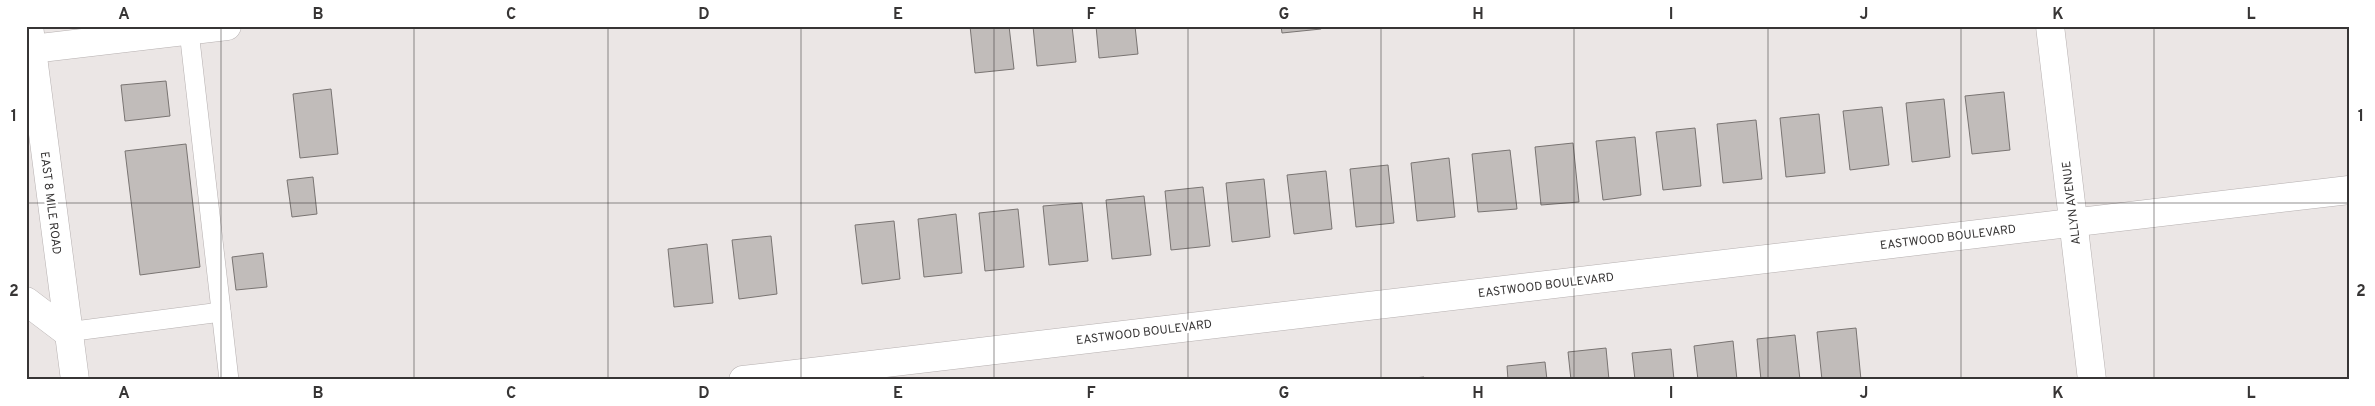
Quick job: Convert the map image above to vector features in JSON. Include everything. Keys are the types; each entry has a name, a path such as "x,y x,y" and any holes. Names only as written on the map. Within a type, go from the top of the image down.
{"main road":[{"path":"30,38 189,31 227,26"},
{"name":"ALLYN AVENUE","path":"2050,26 2092,380"},
{"name":"EAST 8 MILE ROAD","path":"30,38 75,380"},
{"name":"EASTWOOD BOULEVARD","path":"743,380 2349,190"},
{"path":"26,301 68,332"}],"lane":[{"path":"189,31 229,380"},
{"path":"68,332 221,312"}],"building":[{"path":"970,26 1009,26 1014,69 975,73"},
{"path":"1033,26 1072,26 1076,62 1037,66"},
{"path":"1096,26 1135,26 1138,54 1099,58"},
{"path":"1281,26 1320,26 1321,29 1282,33"},
{"path":"166,81 170,116 125,121 121,85"},
{"path":"331,89 338,154 300,158 293,94"},
{"path":"2004,92 2010,150 1972,154 1965,96"},
{"path":"1944,99 1950,157 1912,162 1906,103"},
{"path":"1882,107 1889,165 1850,170 1843,111"},
{"path":"1819,114 1825,173 1786,177 1780,118"},
{"path":"1756,120 1762,179 1723,183 1717,124"},
{"path":"1695,128 1701,186 1663,190 1656,132"},
{"path":"1635,137 1641,195 1603,200 1596,141"},
{"path":"1573,143 1579,202 1541,205 1535,147"},
{"path":"186,144 200,267 140,275 125,151"},
{"path":"1510,150 1517,209 1478,212 1472,154"},
{"path":"1449,158 1455,217 1417,221 1411,163"},
{"path":"1388,165 1394,223 1356,227 1350,169"},
{"path":"1326,171 1332,229 1294,234 1287,175"},
{"path":"313,177 317,214 292,217 287,180"},
{"path":"1264,179 1270,237 1232,242 1226,183"},
{"path":"1203,187 1210,246 1171,250 1165,191"},
{"path":"1144,196 1151,255 1112,259 1106,200"},
{"path":"1082,203 1088,261 1049,265 1043,206"},
{"path":"1018,209 1024,267 985,271 979,213"},
{"path":"956,214 962,273 924,277 918,219"},
{"path":"894,221 900,279 862,284 855,225"},
{"path":"771,236 777,294 739,299 732,240"},
{"path":"707,244 713,303 674,307 668,249"},
{"path":"263,253 267,287 236,290 232,257"},
{"path":"1856,328 1861,380 1822,380 1817,332"},
{"path":"1795,335 1800,380 1761,380 1757,339"},
{"path":"1733,341 1737,380 1698,380 1694,346"},
{"path":"1606,348 1609,380 1571,380 1568,352"},
{"path":"1671,349 1674,380 1635,380 1632,353"},
{"path":"1545,362 1547,380 1508,380 1507,366"},
{"path":"1424,377 1424,380 1394,380"}]}
